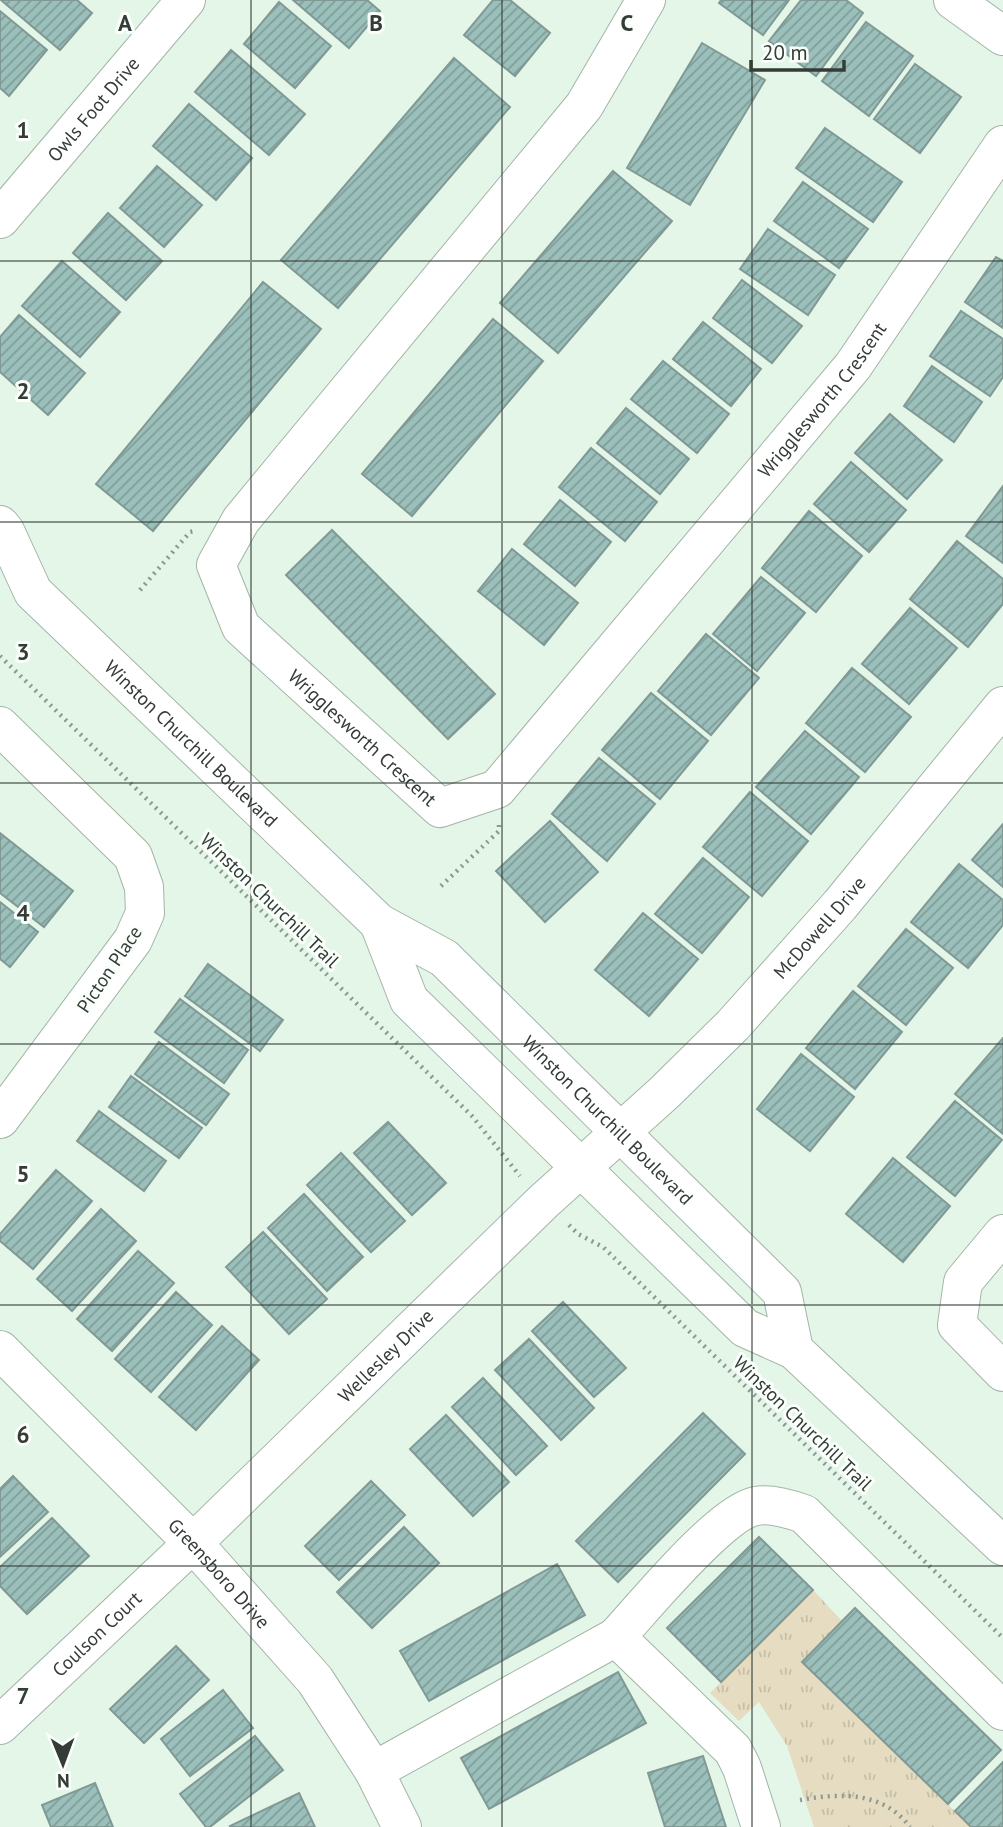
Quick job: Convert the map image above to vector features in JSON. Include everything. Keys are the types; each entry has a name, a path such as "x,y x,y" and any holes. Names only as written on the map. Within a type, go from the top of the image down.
{"street":[{"name":"Owls Foot Drive","path":"0,219 186,0"},
{"name":"Wrigglesworth Crescent","path":"646,0 584,106 241,520 216,565 241,627 440,807 497,789 853,366 1003,145"},
{"path":"953,0 1003,36"},
{"name":"Winston Churchill Boulevard","path":"0,525 5,531 17,586 379,923 444,958 782,1292 794,1350"},
{"name":"McDowell Drive","path":"580,1168 768,988 1003,706"},
{"name":"Picton Place","path":"0,726 133,856 144,887 145,913 133,940 0,1119"},
{"name":"Winston Churchill Boulevard","path":"379,923 409,1000 745,1328 794,1350 1003,1546"},
{"name":"Wellesley Drive","path":"193,1543 580,1168"},
{"path":"1003,1234 963,1282 957,1325 1003,1372"},
{"name":"Greensboro Drive","path":"0,1350 193,1543 315,1680 374,1771 402,1827"},
{"path":"374,1771 615,1637 726,1520 756,1506 786,1508 804,1514 1003,1711"},
{"name":"Coulson Court","path":"0,1725 193,1543"},
{"path":"615,1637 733,1750 743,1768 761,1827"}],"path":[{"name":"Winston Churchill Trail","path":"0,656 472,1116 514,1170"},
{"path":"441,887 499,831 497,789"},
{"name":"Winston Churchill Trail","path":"578,1234 603,1247 1003,1638"},
{"path":"800,1800 833,1794 869,1798 900,1813 910,1827"}],"green space":[{"path":"813,1590 842,1621 802,1662 971,1827 814,1827 787,1746 759,1702 739,1721 710,1693"}],"building":[{"path":"1,0 77,0 92,13 60,50"},
{"path":"293,0 367,0 380,11 349,48"},
{"path":"493,0 510,0 550,33 515,76 464,35"},
{"path":"721,0 789,0 763,35 719,3"},
{"path":"801,0 846,0 863,13 816,76 769,41"},
{"path":"279,2 331,46 295,88 244,44"},
{"path":"0,11 47,50 9,96 0,88"},
{"path":"866,22 913,56 869,116 822,81"},
{"path":"702,43 765,80 690,205 627,168"},
{"path":"231,50 305,114 269,155 195,92"},
{"path":"454,58 510,107 338,308 281,260"},
{"path":"915,64 961,97 920,153 874,119"},
{"path":"189,104 252,158 216,200 153,146"},
{"path":"825,128 902,182 873,222 796,168"},
{"path":"157,166 202,205 164,247 120,208"},
{"path":"613,171 672,221 558,353 500,303"},
{"path":"803,182 868,229 839,268 774,221"},
{"path":"108,213 162,261 126,300 73,253"},
{"path":"768,229 835,275 808,315 740,269"},
{"path":"996,257 1003,261 1003,328 965,302"},
{"path":"62,261 120,312 80,357 22,306"},
{"path":"742,280 802,326 772,363 713,318"},
{"path":"263,282 321,329 153,531 96,484"},
{"path":"961,311 1003,339 1003,377 990,396 930,356"},
{"path":"19,315 85,373 48,415 0,372 0,337"},
{"path":"493,319 543,361 412,516 362,474"},
{"path":"703,322 761,369 731,406 673,359"},
{"path":"663,361 729,414 697,453 631,399"},
{"path":"932,366 982,402 954,442 904,406"},
{"path":"626,408 689,459 660,494 597,443"},
{"path":"890,414 942,460 907,499 855,453"},
{"path":"591,448 657,502 625,541 559,487"},
{"path":"851,462 906,510 869,552 814,504"},
{"path":"1003,486 1003,563 966,536"},
{"path":"560,500 611,542 575,586 524,544"},
{"path":"809,511 862,556 816,612 762,568"},
{"path":"332,530 495,694 448,739 286,575"},
{"path":"957,541 1003,579 1003,604 968,647 910,599"},
{"path":"512,549 578,603 544,645 478,591"},
{"path":"761,577 805,613 757,671 713,634"},
{"path":"910,608 957,648 909,704 862,664"},
{"path":"706,634 759,678 711,735 658,691"},
{"path":"852,668 911,717 865,772 806,723"},
{"path":"651,693 708,741 660,799 602,750"},
{"path":"805,731 859,777 811,834 756,787"},
{"path":"599,758 655,804 607,861 552,814"},
{"path":"750,792 808,841 762,896 703,847"},
{"path":"550,821 598,872 545,922 496,871"},
{"path":"1003,824 1003,887 972,860"},
{"path":"0,833 73,891 44,927 0,893"},
{"path":"703,858 749,897 702,953 655,914"},
{"path":"959,864 1003,900 1003,925 968,968 911,922"},
{"path":"0,902 38,932 10,967 0,959"},
{"path":"643,913 698,959 649,1016 595,970"},
{"path":"906,929 953,968 906,1025 858,986"},
{"path":"208,964 283,1020 260,1051 185,996"},
{"path":"853,991 902,1032 855,1089 806,1048"},
{"path":"180,999 248,1050 224,1083 155,1032"},
{"path":"1003,1038 1003,1134 955,1094"},
{"path":"159,1042 229,1094 206,1125 135,1074"},
{"path":"801,1054 854,1097 810,1151 757,1109"},
{"path":"131,1076 202,1128 179,1158 109,1107"},
{"path":"955,1101 1002,1140 955,1196 907,1157"},
{"path":"99,1111 166,1161 144,1191 77,1141"},
{"path":"388,1122 446,1183 412,1215 354,1153"},
{"path":"341,1153 405,1221 371,1252 307,1185"},
{"path":"893,1158 950,1206 903,1262 846,1214"},
{"path":"56,1170 92,1201 33,1269 0,1241 0,1234"},
{"path":"304,1194 363,1257 327,1291 268,1228"},
{"path":"101,1209 136,1241 72,1311 37,1279"},
{"path":"263,1232 327,1299 289,1334 226,1267"},
{"path":"138,1251 174,1283 112,1351 77,1319"},
{"path":"176,1292 212,1325 151,1392 115,1359"},
{"path":"563,1302 626,1368 594,1397 532,1331"},
{"path":"222,1326 259,1360 196,1430 159,1397"},
{"path":"529,1339 594,1408 561,1440 495,1370"},
{"path":"483,1378 547,1446 516,1475 452,1407"},
{"path":"703,1413 745,1454 618,1582 576,1541"},
{"path":"446,1415 509,1482 473,1516 410,1449"},
{"path":"13,1476 48,1512 0,1557 0,1489"},
{"path":"371,1481 405,1515 339,1580 305,1546"},
{"path":"52,1518 89,1556 27,1614 0,1586 0,1567"},
{"path":"404,1527 439,1563 372,1628 337,1592"},
{"path":"759,1537 813,1590 721,1682 667,1628"},
{"path":"557,1564 585,1615 429,1701 400,1651"},
{"path":"855,1608 1001,1750 948,1804 802,1662"},
{"path":"176,1646 209,1680 144,1743 110,1709"},
{"path":"618,1672 646,1723 489,1809 461,1758"},
{"path":"223,1690 253,1728 190,1776 161,1739"},
{"path":"255,1736 283,1770 210,1827 206,1827 180,1794"},
{"path":"703,1756 726,1827 665,1827 648,1773"},
{"path":"1003,1762 1003,1827 971,1827 955,1811"},
{"path":"95,1783 113,1827 51,1827 42,1805"},
{"path":"299,1793 315,1827 230,1826"}]}
